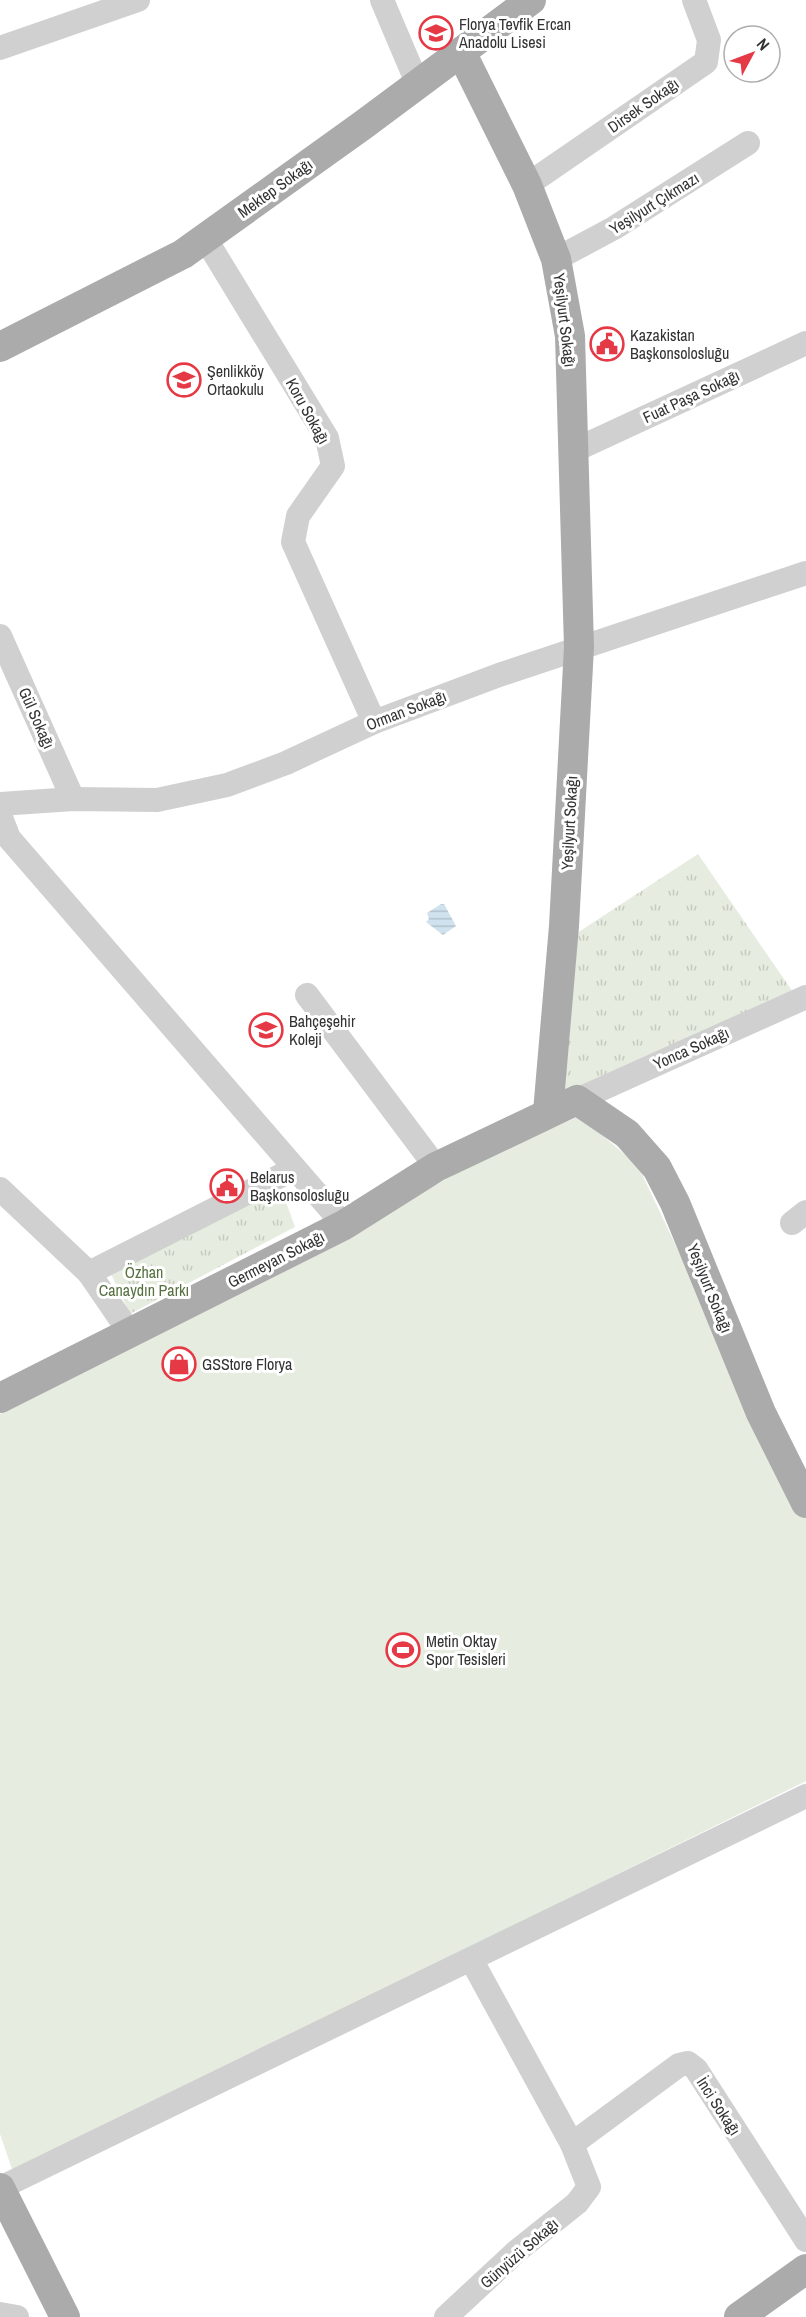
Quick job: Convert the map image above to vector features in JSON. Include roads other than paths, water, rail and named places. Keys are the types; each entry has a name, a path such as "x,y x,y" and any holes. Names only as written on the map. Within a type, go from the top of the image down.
{"main road":[{"name":"Mektep Sokağı","path":"0,347 183,254 418,85 531,0"},
{"name":"Yeşilyurt Sokağı","path":"461,52 527,185 556,259 570,336 579,647 564,926 548,1112"},
{"name":"Yeşilyurt Sokağı","path":"577,1100 627,1134 657,1168 675,1203 761,1413 806,1503"},
{"path":"548,1112 577,1100"},
{"name":"Germeyan Sokağı","path":"0,1398 344,1225 436,1167 548,1112"},
{"path":"0,2188 64,2317"},
{"path":"739,2317 806,2269"}],"street":[{"path":"0,48 138,0"},
{"path":"382,0 418,85"},
{"name":"Dirsek Sokağı","path":"527,185 706,62 709,40 694,0"},
{"name":"Yeşilyurt Çıkmazı","path":"556,259 614,228 748,143"},
{"name":"Koru Sokağı","path":"205,238 327,438 333,466 298,516 293,542 374,722"},
{"name":"Fuat Paşa Sokağı","path":"575,450 806,343"},
{"name":"Orman Sokağı","path":"0,804 73,800 157,801 227,785 286,763 374,722 579,647 806,573"},
{"name":"Gül Sokağı","path":"0,636 73,800"},
{"path":"0,815 9,838 344,1225"},
{"path":"307,995 436,1167"},
{"name":"Yonca Sokağı","path":"577,1100 806,997"},
{"path":"89,1273 294,1169"},
{"path":"0,1189 89,1273 130,1333"},
{"path":"0,2188 472,1961 806,1796"},
{"path":"472,1961 572,2144"},
{"name":"İnci Sokağı","path":"572,2144 679,2065 688,2063 696,2069 806,2240"},
{"name":"Günyüzü Sokağı","path":"446,2317 517,2251 577,2203 589,2187 572,2144"},
{"path":"0,2314 17,2317"}],"water":[{"path":"444,904 456,926 443,935 426,922 429,919 427,913"}],"place":[{"name":"Florya Tevfik Ercan Anadolu Lisesi","path":"436,33"},
{"name":"Kazakistan Başkonsolosluğu","path":"607,344"},
{"name":"Şenlikköy Ortaokulu","path":"184,380"},
{"name":"Bahçeşehir Koleji","path":"266,1030"},
{"name":"Belarus Başkonsolosluğu","path":"227,1186"},
{"name":"GSStore Florya","path":"179,1364"},
{"name":"Metin Oktay Spor Tesisleri","path":"403,1650"}],"park label":[{"name":"Özhan Canaydın Parkı","path":"144,1281"}]}
